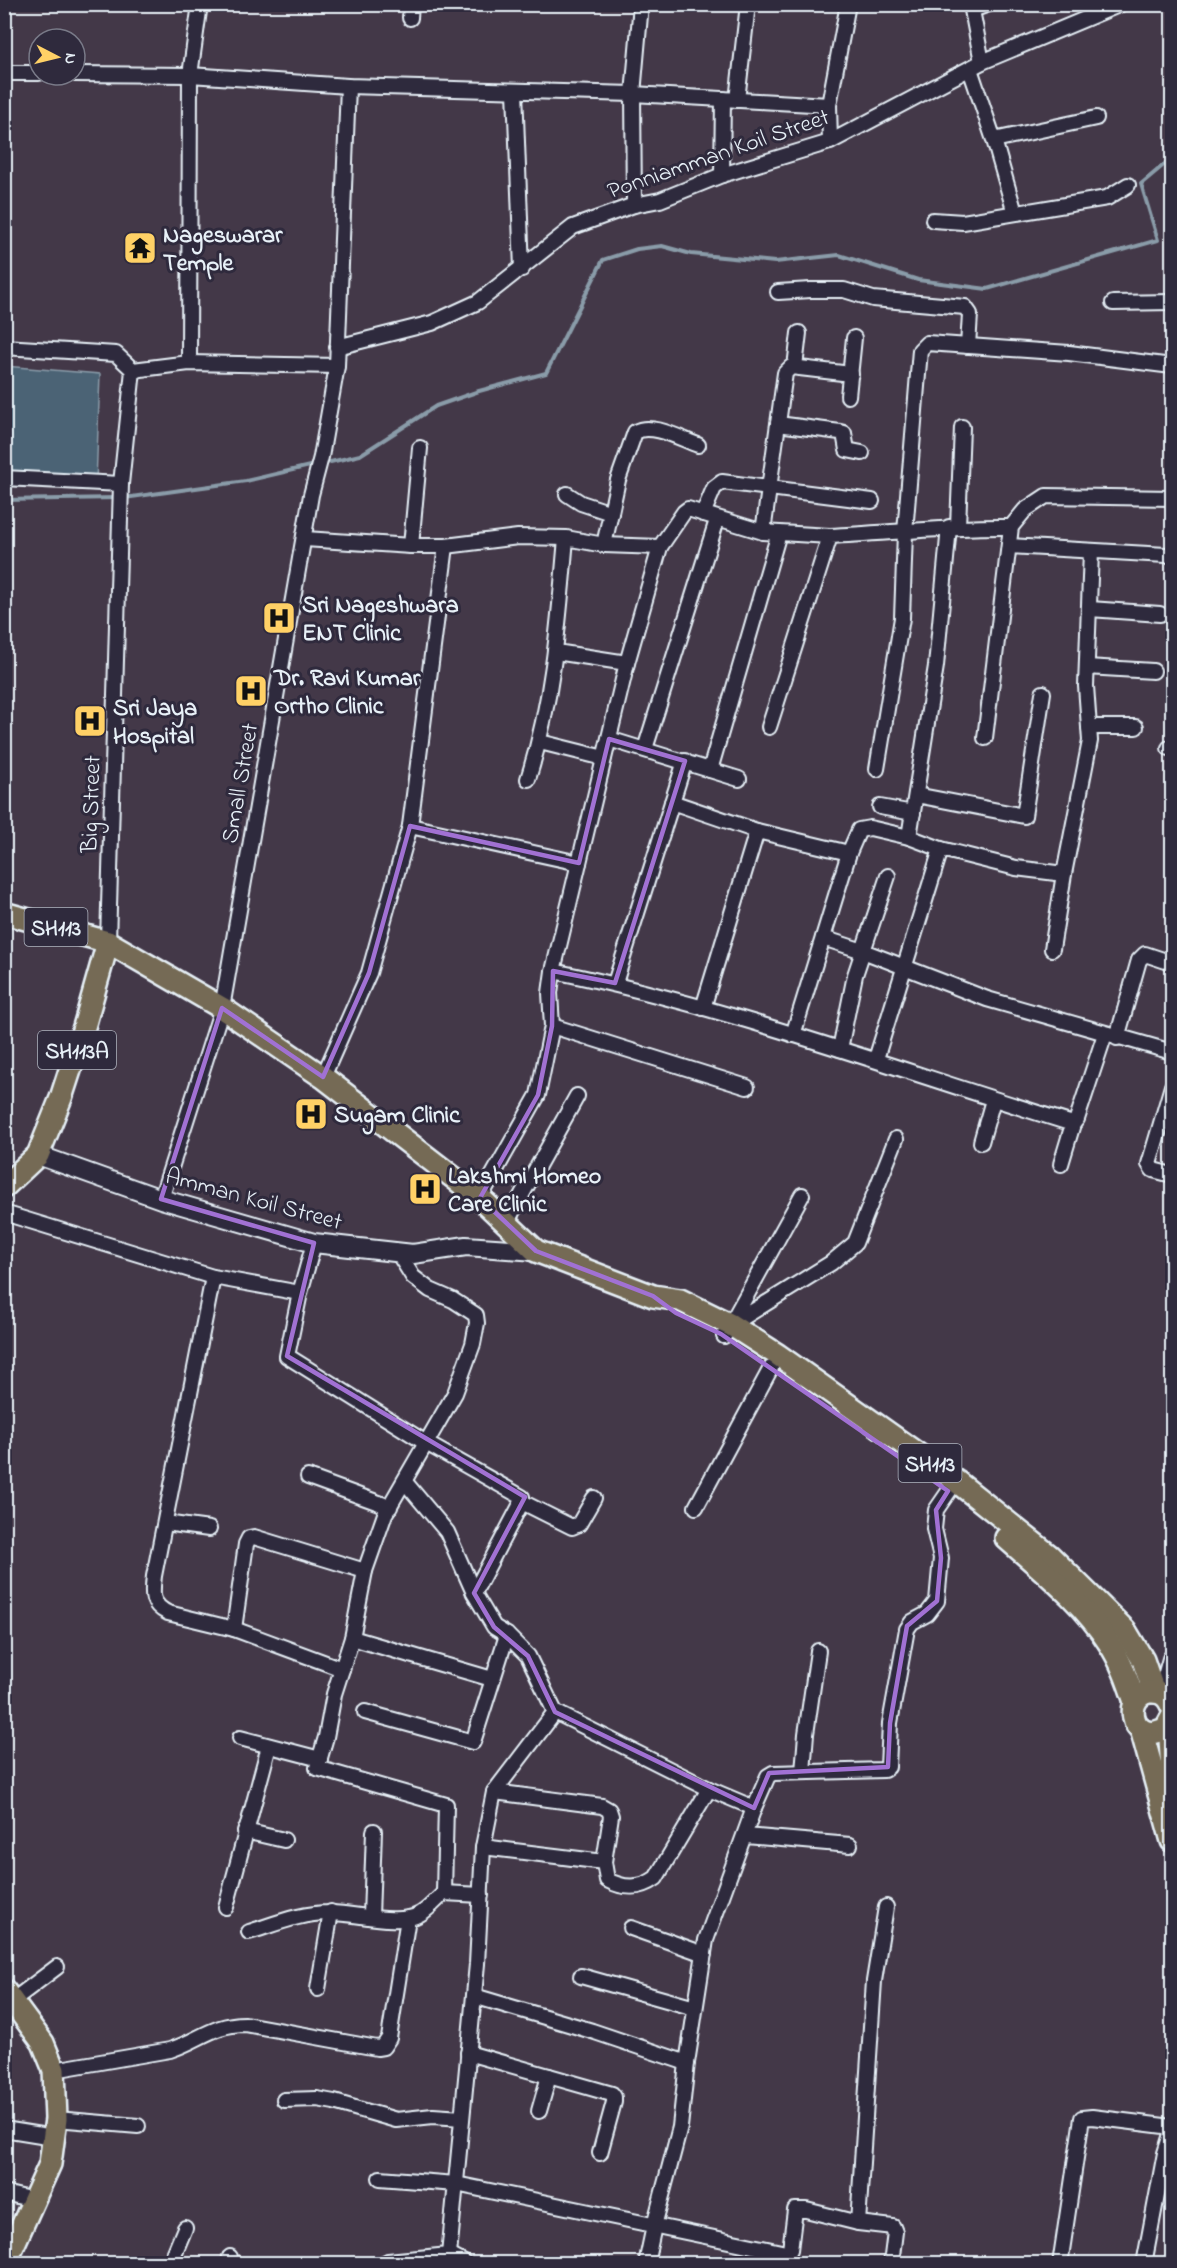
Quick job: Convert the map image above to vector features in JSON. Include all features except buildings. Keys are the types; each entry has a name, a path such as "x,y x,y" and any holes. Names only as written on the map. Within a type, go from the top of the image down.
{"main road":[{"name":"SH113","path":"4,913 108,942 222,1008 323,1077 480,1198 536,1251 652,1296 680,1300 728,1330 778,1355 952,1486 1050,1556 1125,1630 1166,1707 1173,1770"},
{"name":"SH113A","path":"4,1187 38,1155 61,1098 108,942"},
{"name":"SH113","path":"728,1330 771,1368 952,1486 1058,1584 1086,1615 1114,1651 1124,1670 1135,1702 1132,1710 1133,1718 1141,1729 1173,1841"},
{"path":"1135,1702 1141,1695 1166,1707 1159,1732 1152,1733 1141,1729"},
{"path":"5,2264 50,2164 55,2128 54,2070 43,2043 8,1995"}],"street":[{"path":"189,363 190,75 200,4"},
{"path":"634,205 633,94 641,4"},
{"path":"722,176 730,99 748,4"},
{"path":"830,142 829,105 848,4"},
{"path":"989,4 972,10 976,66 1015,213"},
{"name":"Ponniamman Koil Street","path":"337,347 432,323 478,302 573,227 830,142 976,66 1121,4"},
{"path":"4,73 27,73"},
{"path":"87,74 190,75 348,86 633,94 829,105"},
{"name":"Small Street","path":"161,1199 222,1008 311,495 321,457 337,366 348,86"},
{"path":"515,91 522,269"},
{"path":"994,140 1096,118"},
{"path":"933,220 963,222 1107,198 1128,184"},
{"path":"777,292 844,291 873,299 964,307 970,314 968,346"},
{"path":"1113,303 1173,302"},
{"path":"795,367 799,333"},
{"path":"848,396 854,338"},
{"path":"877,769 902,618 905,532 920,350 927,343 1069,353 1173,366"},
{"path":"4,347 116,354 132,370 189,363 337,366"},
{"path":"763,532 785,373 791,367 795,367 851,374"},
{"name":"Big Street","path":"108,942 121,484 132,370"},
{"path":"778,424 844,433 847,438 847,450 862,453"},
{"path":"909,837 936,666 954,527 962,427"},
{"path":"604,545 618,480 635,432 642,428 656,430 698,445"},
{"path":"411,546 420,448"},
{"path":"4,478 121,484"},
{"path":"703,514 717,484 722,482 872,501"},
{"path":"567,494 581,503 611,513"},
{"path":"985,738 1011,527 1025,510 1046,496 1173,498"},
{"path":"480,1198 538,1095 552,1026 550,993 553,971 627,663 660,548 684,512 688,509 763,532 830,536 954,527 1011,527"},
{"path":"645,749 717,519"},
{"path":"710,770 779,533"},
{"path":"769,727 830,536"},
{"path":"305,539 446,546 518,537 566,538 604,545 660,548"},
{"path":"528,779 540,742 556,652 566,538"},
{"path":"323,1077 369,973 410,826 446,546"},
{"path":"1009,546 1166,555"},
{"path":"1052,949 1090,741 1087,667 1091,551"},
{"path":"1090,609 1160,614"},
{"path":"556,652 627,663"},
{"path":"1087,667 1153,671"},
{"path":"916,795 1024,816 1043,693"},
{"path":"1089,727 1136,727"},
{"path":"609,739 739,779"},
{"path":"540,742 604,758"},
{"path":"615,983 685,761"},
{"path":"672,802 757,831 849,853"},
{"path":"880,807 913,813"},
{"path":"410,826 579,863"},
{"path":"794,1035 849,853 859,830 870,828 1016,868 1064,874"},
{"path":"703,1008 757,831"},
{"path":"876,1059 941,849"},
{"path":"840,1049 855,975 888,876"},
{"path":"824,938 987,999 1173,1052"},
{"path":"1061,1164 1073,1124 1111,1036 1139,960 1145,954 1173,963"},
{"path":"553,971 615,983 703,1008 876,1059 912,1074 1073,1124"},
{"path":"552,1026 747,1087"},
{"path":"1172,1090 1167,1127 1149,1164 1153,1170 1173,1175"},
{"path":"506,1223 577,1096"},
{"path":"981,1142 993,1100"},
{"path":"728,1330 831,1263 855,1243 896,1139"},
{"name":"Amman Koil Street","path":"38,1155 161,1199 314,1243 413,1254 466,1246 536,1251"},
{"path":"728,1330 802,1196"},
{"path":"4,1213 213,1277 300,1293"},
{"path":"314,1243 300,1293 287,1356 426,1443 522,1497 522,1502 474,1593"},
{"path":"398,1253 413,1276 430,1290 453,1300 476,1315 477,1323 473,1344 455,1393 390,1507 365,1571 352,1638 317,1768 446,1805 444,1893"},
{"path":"213,1277 152,1596 158,1608 168,1613 234,1629 342,1669"},
{"path":"696,1507 771,1368"},
{"path":"308,1477 390,1507"},
{"path":"405,1482 447,1532 474,1593 494,1627 507,1635 528,1656 555,1712 710,1789 754,1808"},
{"path":"646,2264 680,2127 687,2063 706,1940 746,1836 754,1808 768,1776 773,1773 884,1770 888,1767 890,1724 908,1625 927,1614 937,1601 941,1558 934,1529 936,1510 952,1486"},
{"path":"522,1502 573,1527 579,1524 594,1498"},
{"path":"165,1523 209,1529"},
{"path":"234,1629 246,1544 249,1538 254,1537 365,1571"},
{"path":"365,1712 473,1742 507,1635"},
{"path":"352,1638 492,1679"},
{"path":"803,1772 818,1651"},
{"path":"1166,1707 1173,1659"},
{"path":"448,2259 474,1996 483,1847 495,1792 555,1712"},
{"path":"240,1738 320,1759"},
{"path":"226,1906 269,1746"},
{"path":"495,1792 602,1806 609,1810 611,1816 604,1862 608,1880 628,1887 643,1886 657,1878 710,1789"},
{"path":"245,1831 284,1840"},
{"path":"371,1917 374,1831"},
{"path":"746,1836 850,1845"},
{"path":"483,1847 604,1862"},
{"path":"249,1932 305,1915 331,1912 371,1917 408,1918 420,1914 444,1893 481,1895"},
{"path":"858,2223 874,1981 886,1907"},
{"path":"318,1989 331,1912"},
{"path":"54,2070 170,2050 184,2046 222,2025 230,2024 245,2024 377,2048 383,2047 388,2038 408,1918"},
{"path":"631,1928 704,1954"},
{"path":"8,1995 57,1967"},
{"path":"580,1976 695,2008"},
{"path":"474,1996 592,2031 687,2063"},
{"path":"468,2053 612,2094 615,2097 600,2152"},
{"path":"539,2111 549,2076"},
{"path":"284,2100 317,2099 334,2102 396,2120 434,2116 462,2118"},
{"path":"1060,2264 1082,2118 1092,2117 1173,2129 1165,2153 1144,2264"},
{"path":"4,2129 138,2126"},
{"path":"380,2178 456,2184 786,2253 790,2250 795,2210 806,2210 858,2223 893,2227 895,2232 891,2264"},
{"path":"4,2193 34,2200"},
{"path":"170,2264 185,2228"},
{"path":"386,2263 448,2259 466,2264"}],"highlighted area":[{"path":"609,739 685,761 615,983 553,971 552,1026 538,1095 480,1198 536,1251 653,1296 676,1313 721,1334 948,1491 936,1510 941,1558 937,1601 907,1626 890,1723 888,1767 769,1773 754,1808 555,1712 528,1656 494,1627 474,1593 525,1497 287,1356 314,1243 161,1199 222,1008 323,1077 369,973 410,826 579,863"}],"water":[{"path":"4,366 100,374 96,483 5,475"}],"waterway":[{"path":"322,464 360,455 436,406 479,391 546,373 603,260 637,249 662,246 691,254 775,262 839,255 918,280 987,289 1158,240 1141,184 1172,158"},
{"path":"124,498 246,481 314,465"},
{"path":"4,500 116,498"}],"place":[{"name":"Nageswarar Temple","path":"140,248"},
{"name":"Sri Nageshwara ENT Clinic","path":"279,618"},
{"name":"Dr. Ravi Kumar Ortho Clinic","path":"251,691"},
{"name":"Sri Jaya Hospital","path":"90,721"},
{"name":"Sugam Clinic","path":"311,1114"},
{"name":"Lakshmi Homeo Care Clinic","path":"425,1189"}]}
